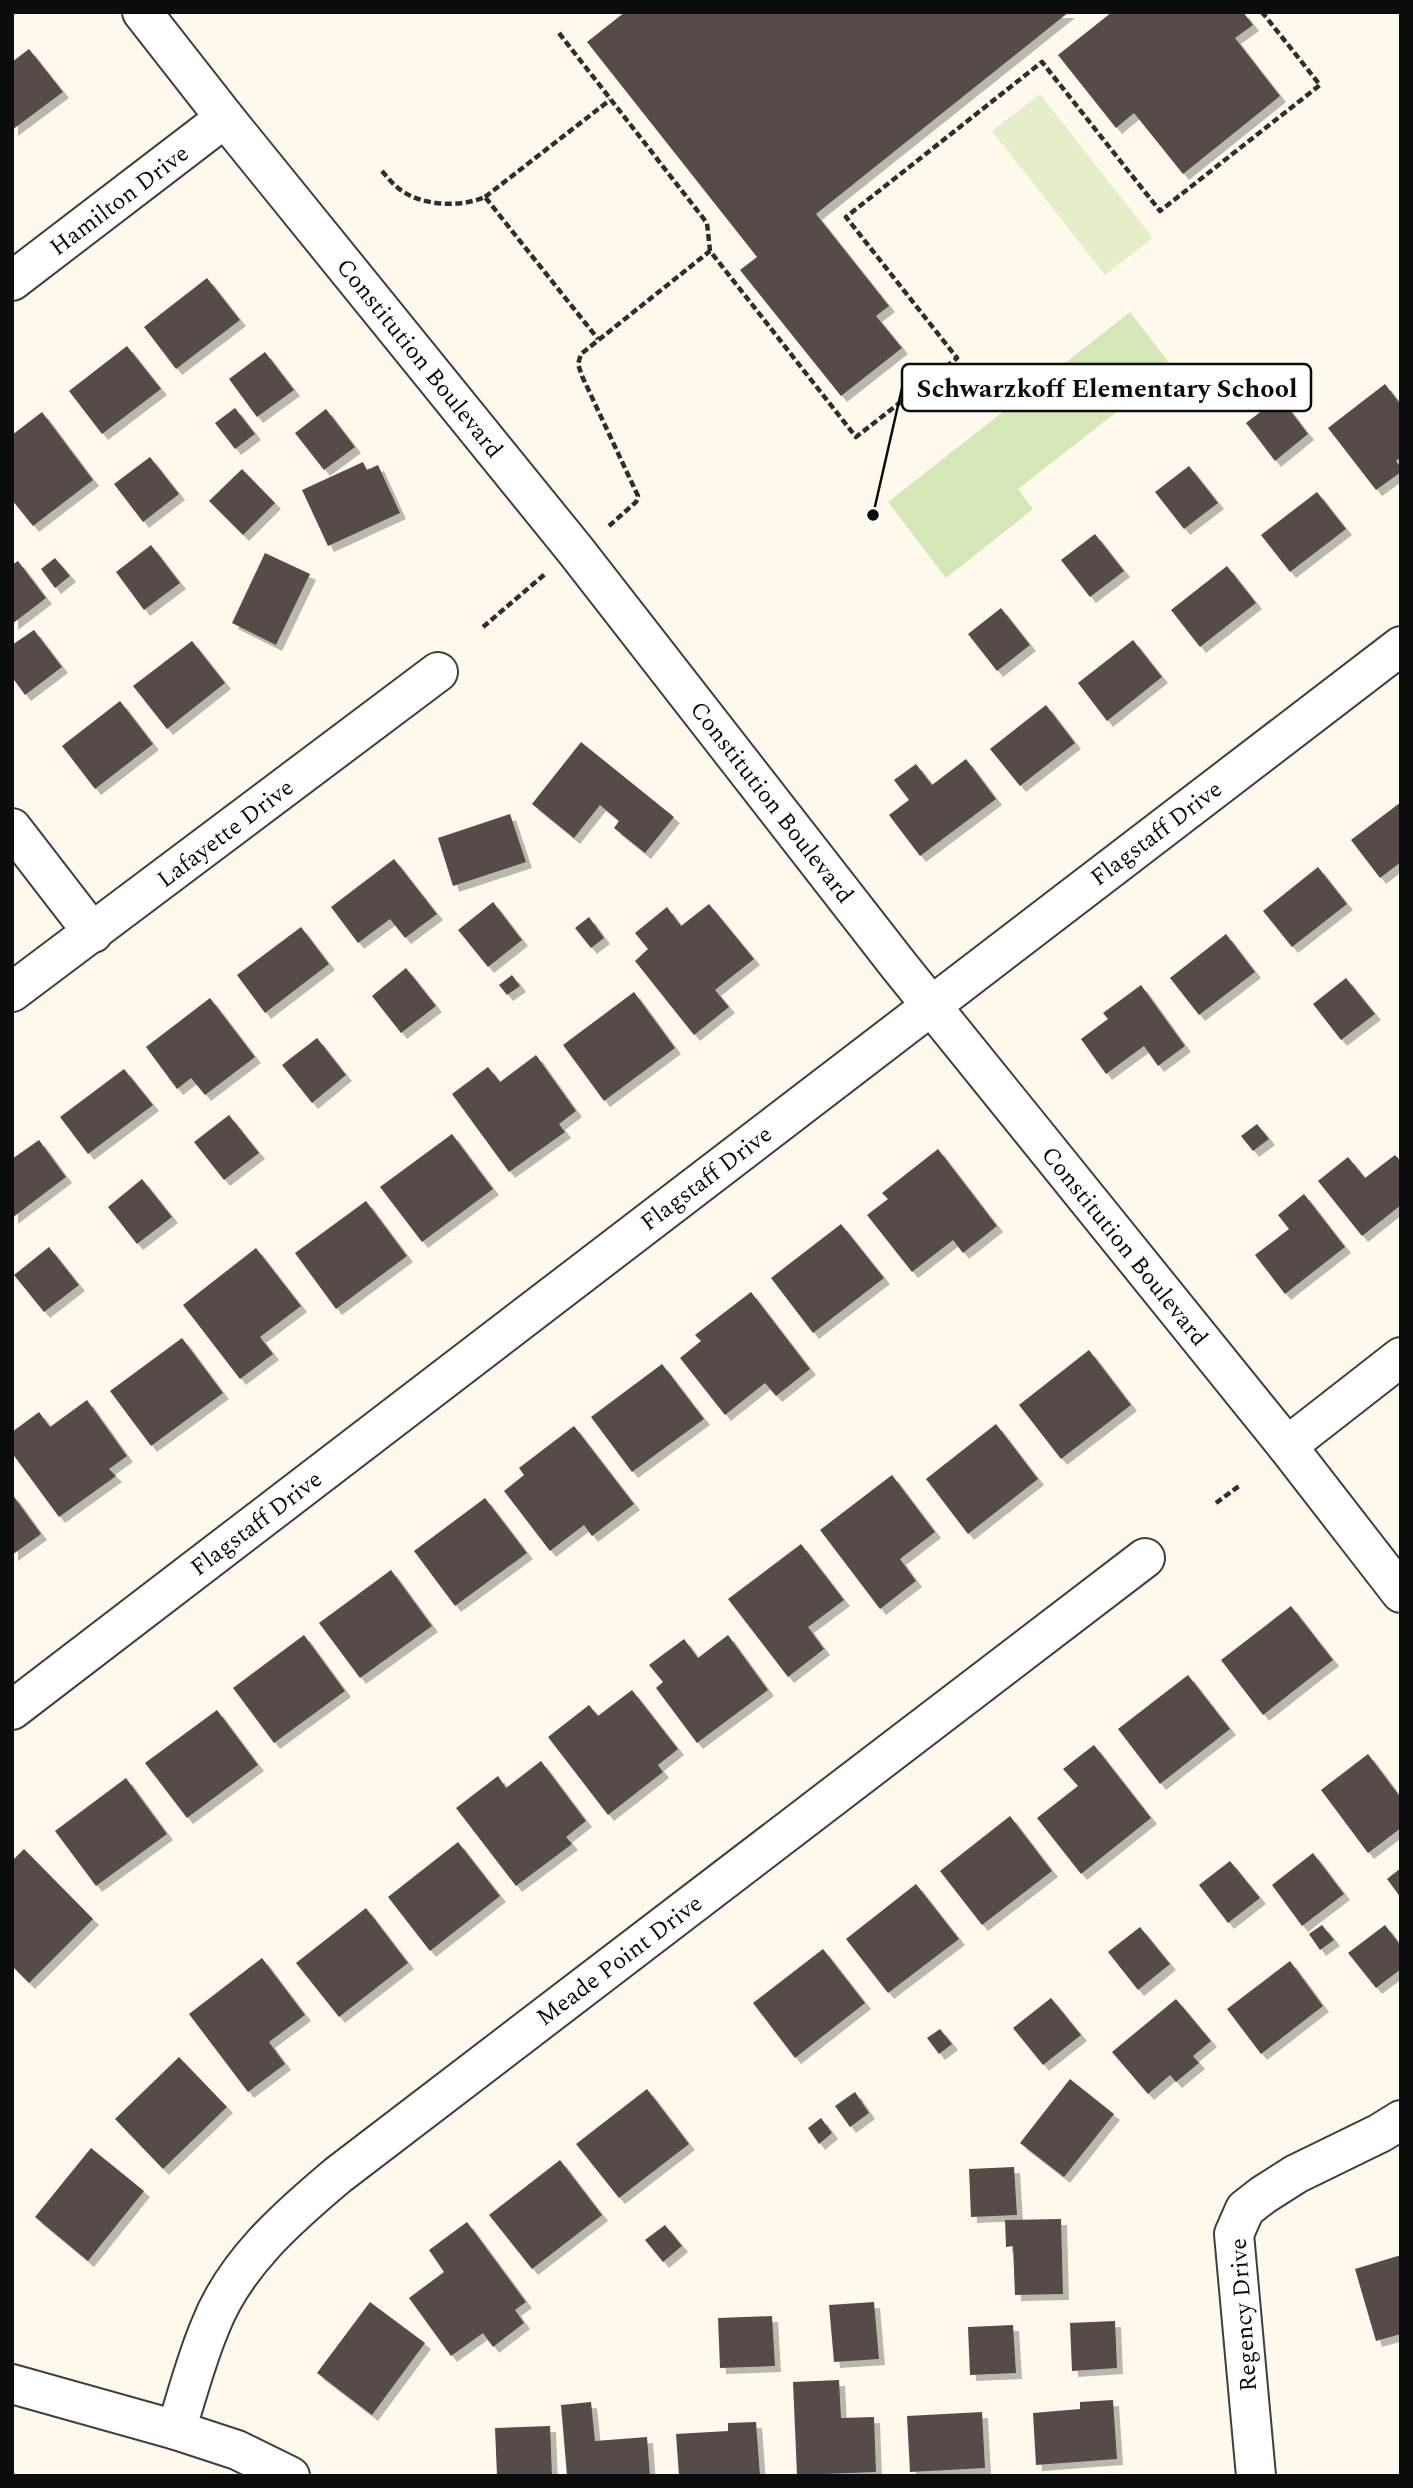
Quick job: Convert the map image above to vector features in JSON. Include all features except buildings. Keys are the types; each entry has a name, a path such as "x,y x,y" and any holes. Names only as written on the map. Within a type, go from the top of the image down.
{"street":[{"name":"Constitution Boulevard","path":"142,12 576,551 932,1005 1401,1592"},
{"name":"Hamilton Drive","path":"12,281 225,118"},
{"name":"Flagstaff Drive","path":"12,1710 1401,646"},
{"name":"Lafayette Drive","path":"12,992 438,672"},
{"path":"12,828 93,933"},
{"path":"1287,1446 1401,1357"},
{"name":"Meade Point Drive","path":"176,2430 210,2326 223,2300 258,2250 290,2216 338,2175 1145,1558"},
{"name":"Regency Drive","path":"1256,2476 1234,2234 1245,2209 1263,2195 1296,2174 1401,2120"},
{"path":"12,2384 237,2450 290,2476"}],"path":[{"path":"559,33 707,223 710,251 856,437 957,358 846,217 1042,62 1160,211 1320,85 1262,12"},
{"path":"382,171 406,194 426,200 470,203 485,197 610,100"},
{"path":"485,197 598,339"},
{"path":"604,530 628,509 638,496 578,364 581,354 710,251"},
{"path":"483,627 551,569"},
{"path":"1216,1503 1239,1486"}],"green space":[{"path":"1040,94 1153,238 1105,275 992,131"},
{"path":"1130,312 1173,368 1018,489 1033,509 946,578 888,502"}],"place":[{"name":"Schwarzkoff Elementary School","path":"873,515"}]}
